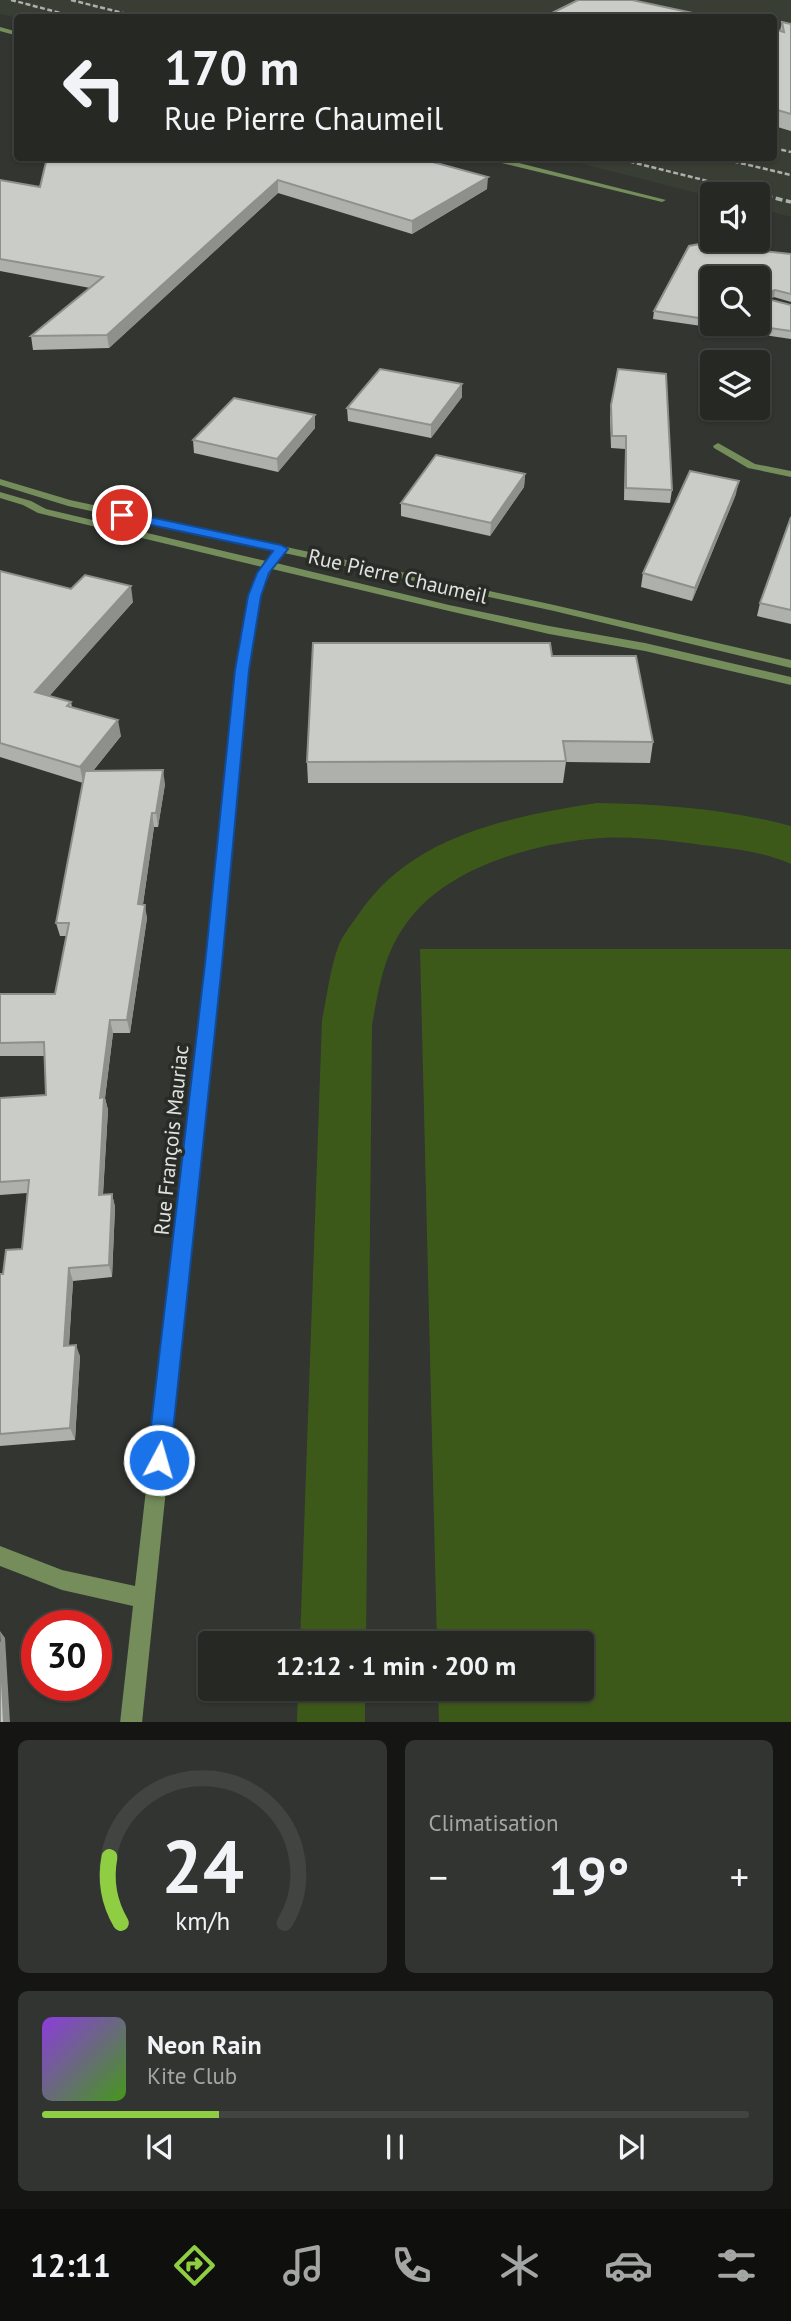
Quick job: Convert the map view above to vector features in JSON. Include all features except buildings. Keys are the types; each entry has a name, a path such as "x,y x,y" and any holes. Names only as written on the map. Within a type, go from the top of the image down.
{"street":[{"path":"504,161 662,200"},
{"path":"718,446 752,467 791,474"},
{"name":"Rue Pierre Chaumeil","path":"0,482 68,503 554,608 791,664"},
{"name":"Rue Pierre Chaumeil","path":"0,495 27,503 42,511 268,565 549,630 645,647 791,681"},
{"name":"Rue François Mauriac","path":"131,1722 212,978 242,670 254,596 268,565 281,549"},
{"path":"0,1556 62,1580 143,1598"}],"shaded area":[{"path":"0,0 791,0 791,217 770,211 770,182 700,182 700,194 572,161 777,161 777,14 14,14 14,17 0,14"}],"green space":[{"path":"597,803 695,808 743,815 791,826 791,864 747,851 660,840 618,838 567,842 494,861 448,884 412,916 395,941 384,967 372,1025 366,1631 300,1631 322,1020 338,947 358,915 380,888 405,866 464,834 530,815"},
{"path":"420,949 791,949 791,1722 439,1722 438,1701 594,1701 594,1631 437,1631"},
{"path":"298,1701 365,1701 365,1722 297,1722"}],"railway":[{"path":"11,0 65,14"},
{"path":"71,0 127,14"},
{"path":"777,149 791,152"},
{"path":"627,161 712,182"},
{"path":"732,161 791,175"},
{"path":"770,197 791,202"}],"route":[{"path":"122,515 281,549 263,573 254,596 242,670 159,1460"}]}
